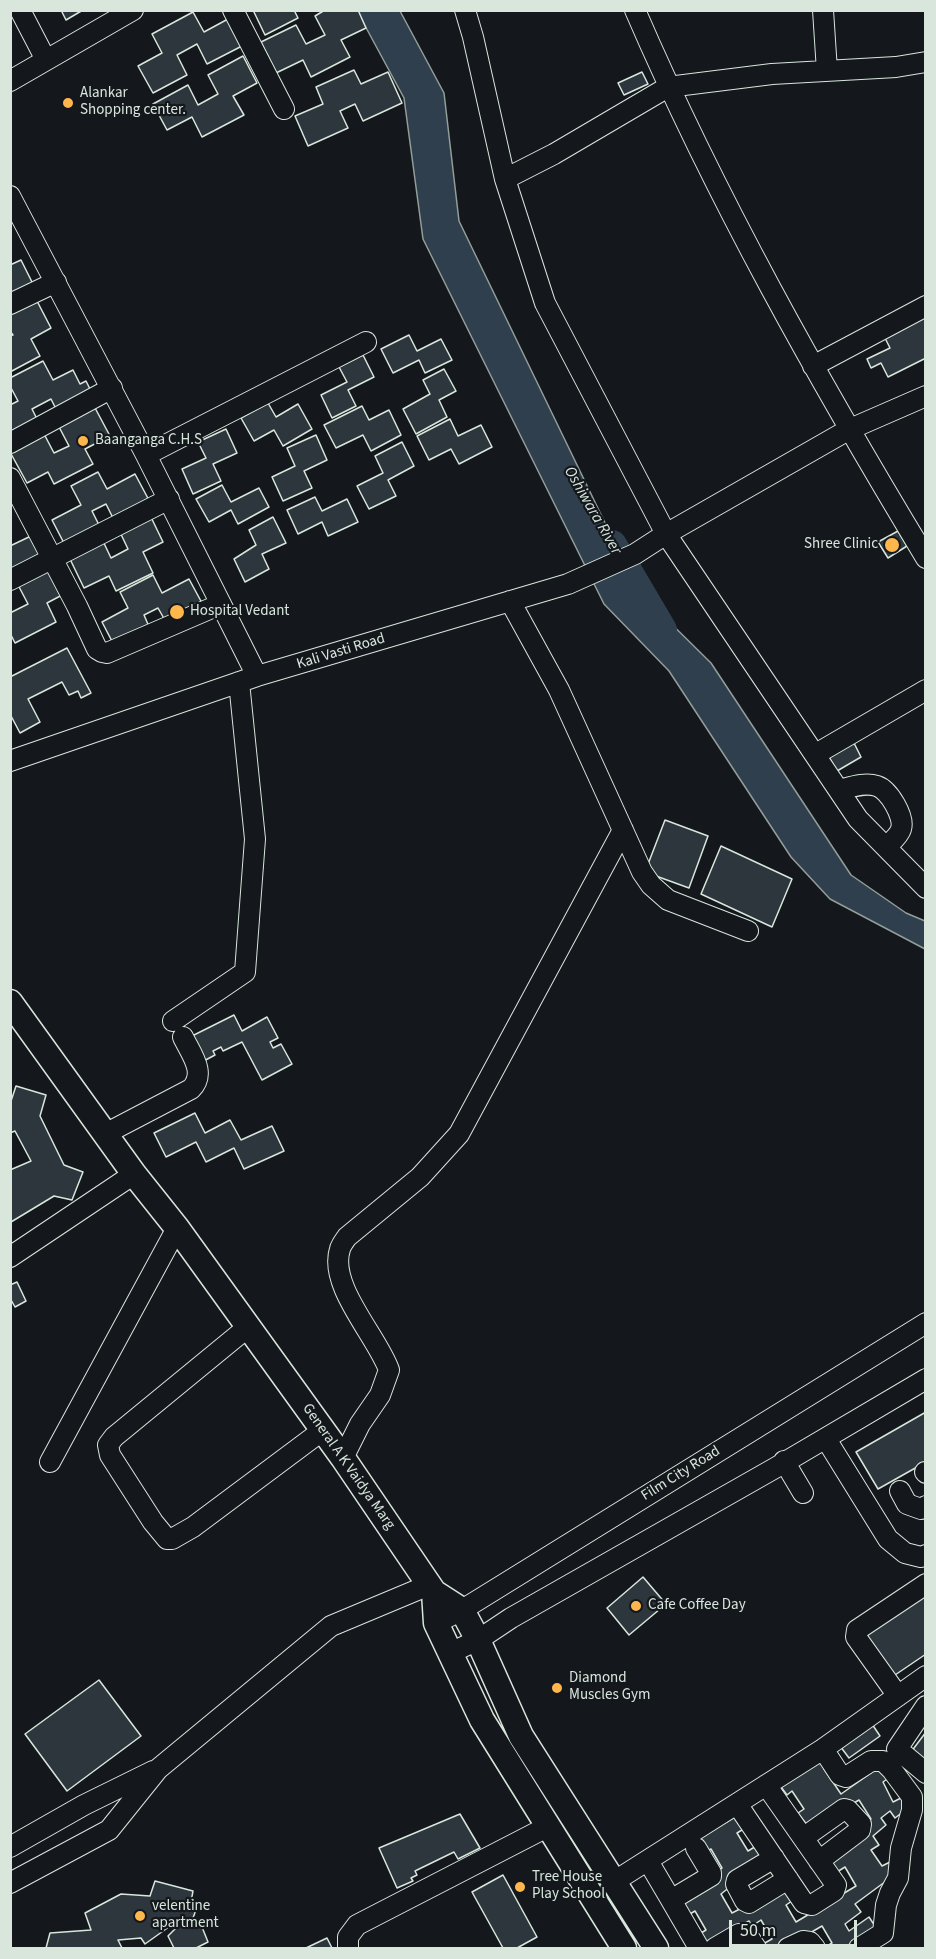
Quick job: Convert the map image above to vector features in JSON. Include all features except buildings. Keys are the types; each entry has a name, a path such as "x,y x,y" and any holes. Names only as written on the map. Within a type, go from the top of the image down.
{"main road":[{"name":"General A K Vaidya Marg","path":"10,1002 323,1430 431,1589 462,1610 521,1736 656,1948"},
{"path":"431,1589 436,1623 482,1720 624,1948"}],"street":[{"path":"20,10 46,60"},
{"path":"10,81 133,10"},
{"path":"233,10 284,109"},
{"path":"465,10 505,179 545,303 666,534 858,819 886,848 922,879"},
{"path":"635,10 668,87 760,268 848,430 926,558"},
{"path":"822,10 827,71"},
{"path":"505,179 554,154 668,87 772,74 896,67 926,62"},
{"path":"10,196 146,454 221,604 248,680 255,839 245,972 178,1029 199,1072 198,1083 191,1089 105,1134"},
{"path":"10,304 56,282"},
{"path":"813,366 926,306"},
{"path":"146,454 366,342"},
{"path":"10,443 111,388"},
{"name":"Kali Vasti Road","path":"10,761 248,680 568,584 635,554 848,430 926,396"},
{"path":"10,478 97,649 102,652 107,653 221,604"},
{"path":"10,580 169,500"},
{"path":"510,601 559,690 642,872 651,885 668,900 748,931"},
{"path":"816,754 926,690"},
{"path":"839,790 869,784 883,789 890,796 902,819 902,826 900,832 886,848"},
{"path":"343,1458 360,1424 380,1395 389,1370 346,1296 342,1283 340,1249 347,1237 420,1177 459,1134 623,830"},
{"path":"10,1257 134,1174"},
{"path":"50,1462 177,1228"},
{"name":"Film City Road","path":"436,1623 462,1610 926,1323"},
{"path":"248,1327 156,1401 114,1437 108,1445 110,1455 153,1522 167,1539 172,1539 193,1527 323,1430"},
{"path":"450,1653 478,1640 511,1618 826,1439 926,1379"},
{"path":"826,1439 888,1539 905,1552 921,1557 926,1555"},
{"path":"784,1461 803,1493"},
{"path":"900,1491 907,1504 921,1509 926,1506"},
{"path":"898,1696 856,1637 857,1629 926,1584"},
{"path":"10,1883 109,1830 158,1769 331,1626 431,1589"},
{"path":"615,1881 823,1749 926,1676"},
{"path":"926,1706 897,1749 926,1773"},
{"path":"823,1749 840,1775 846,1777 871,1761 883,1761 912,1797 912,1810 901,1848 898,1878 890,1893 883,1933 859,1948"},
{"path":"10,1847 84,1805 158,1769"},
{"path":"737,1804 804,1903 812,1905 834,1891 836,1885 766,1785"},
{"path":"803,1838 844,1809 848,1810 861,1824 860,1830 819,1861"},
{"path":"348,1948 348,1937 357,1925 547,1827"},
{"path":"670,1900 711,1876 696,1848"},
{"path":"774,1858 737,1880 736,1884 744,1901 749,1903 788,1879"},
{"path":"648,1861 699,1948"},
{"path":"715,1948 738,1934 748,1936 756,1948"},
{"path":"788,1948 803,1941 810,1942 815,1948"}],"water":[{"path":"357,11 400,11 444,93 459,221 638,591 711,663 851,875 906,913 925,921 925,949 830,899 791,857 669,671 604,604 423,239 404,98"}],"waterway":[{"name":"Oshiwara River","path":"612,545 662,630"}],"place":[{"name":"Alankar Shopping center.","path":"68,103"},
{"name":"Baanganga C.H.S","path":"83,441"},
{"name":"Shree Clinic","path":"892,545"},
{"name":"Hospital Vedant","path":"177,612"},
{"name":"Cafe Coffee Day","path":"636,1606"},
{"name":"Diamond Muscles Gym","path":"557,1688"},
{"name":"Tree House Play School","path":"520,1887"},
{"name":"velentine apartment","path":"140,1916"}]}
